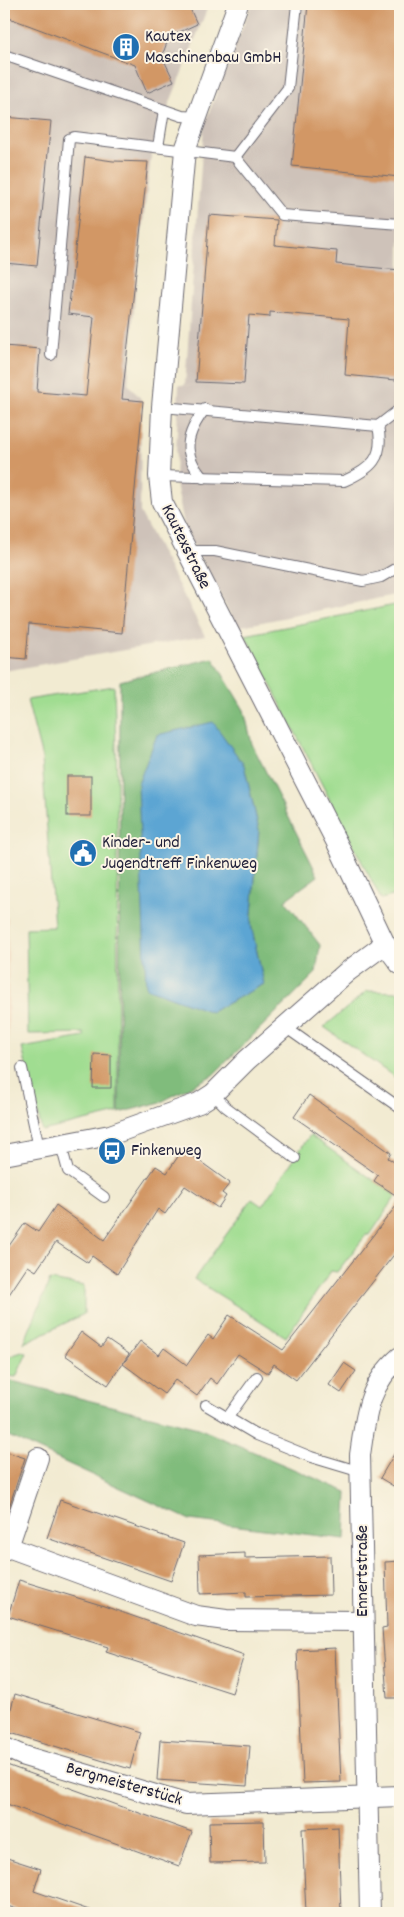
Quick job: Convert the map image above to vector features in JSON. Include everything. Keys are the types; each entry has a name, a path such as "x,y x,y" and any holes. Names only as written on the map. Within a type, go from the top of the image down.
{"street":[{"name":"Kautexstraße","path":"238,4 185,150 162,407 168,476 162,502 338,844 385,944 400,964"},
{"path":"4,1155 110,1135 199,1103 213,1094 347,972 385,944"},
{"name":"Ennertstraße","path":"370,1913 360,1454 366,1410 374,1387 389,1366 400,1357"},
{"path":"38,1458 6,1549 196,1616 226,1620 363,1621"},
{"name":"Bergmeisterstück","path":"4,1747 24,1756 186,1804 368,1797"},
{"path":"368,1797 400,1796"}],"lane":[{"path":"235,157 288,88 297,4"},
{"path":"4,55 164,110 196,117"},
{"path":"158,147 164,110"},
{"path":"51,355 70,139 79,137 235,157 282,215 400,224"},
{"path":"162,407 205,409 378,426 400,409"},
{"path":"203,478 196,469 187,439 193,425 205,409"},
{"path":"168,476 344,481 362,473 376,460 380,447 378,426"},
{"path":"186,551 215,550 362,580 381,577 400,566"},
{"path":"285,1027 400,1108"},
{"path":"22,1068 39,1148"},
{"path":"213,1094 226,1107 295,1158"},
{"path":"61,1145 68,1171 104,1197"},
{"path":"228,1418 257,1377"},
{"path":"206,1405 257,1435 311,1457 361,1472"}],"shaded area":[{"path":"4,4 209,4 152,148 136,283 128,384 141,399 140,512 205,636 4,671"},
{"path":"252,4 400,4 400,594 237,627 185,529 175,479 179,385 232,387 185,385 204,125"},
{"path":"4,918 8,918 9,1100 4,1100"}],"green space":[{"path":"400,604 400,894 381,899 245,635"},
{"path":"213,658 244,710 252,744 318,876 285,900 320,945 316,973 213,1075 161,1102 119,1113 120,681","holes":["244,765 259,830 251,925 264,984 211,1012"]},
{"name":"Kinder- und Jugendtreff Finkenweg","path":"114,686 117,779 118,1113 42,1131 22,1048 84,1037 84,1033 28,1034 26,928 54,927 42,758 27,700"},
{"path":"367,991 400,992 400,1081 324,1027"},
{"path":"310,1135 396,1196 370,1235 366,1235 337,1272 331,1271 286,1337 194,1279 252,1199 262,1206"},
{"path":"50,1280 84,1286 84,1314 24,1343"},
{"path":"22,1352 27,1353 16,1377 8,1376 4,1372 4,1358"},
{"path":"4,1379 198,1428 347,1492 345,1539 190,1520 4,1434"}],"water":[{"path":"213,722 244,765 259,830 251,925 264,984 211,1012 146,988 138,784 157,735"}],"building":[{"name":"Kautex Maschinenbau GmbH","path":"4,4 188,4 197,24 169,37 162,56 174,81 147,93 135,65 4,16"},
{"path":"308,4 400,4 400,177 292,166"},
{"path":"4,117 51,121 37,266 4,263"},
{"path":"85,157 113,161 148,162 122,399 143,401 122,633 29,624 26,659 4,657 4,346 40,349 37,392 86,396 94,317 68,314"},
{"path":"209,215 277,220 275,245 337,251 336,264 400,270 400,336 396,380 345,375 349,319 270,312 270,317 249,315 244,384 196,382"},
{"path":"67,776 91,776 91,816 67,816"},
{"path":"94,1054 111,1055 111,1088 93,1088"},
{"path":"309,1095 391,1153 388,1158 400,1166 400,1198 374,1181 378,1175 294,1117"},
{"path":"183,1149 230,1183 222,1193 226,1196 218,1208 185,1186 165,1214 158,1209 117,1274 92,1256 88,1263 56,1242 36,1271 28,1266 4,1302 4,1253 25,1223 38,1232 56,1205 104,1240 156,1166 167,1173"},
{"path":"400,1201 400,1247 296,1380 274,1364 268,1373 238,1354 217,1384 210,1378 197,1396 175,1380 164,1394 123,1364 140,1341 159,1355 164,1348 187,1365 208,1335 213,1339 229,1315 283,1350"},
{"path":"81,1332 101,1347 107,1339 129,1354 108,1385 65,1355"},
{"path":"344,1363 356,1371 341,1393 329,1385"},
{"path":"400,1444 400,1490 380,1478"},
{"path":"4,1451 25,1458 7,1513 4,1513"},
{"path":"60,1500 184,1543 171,1581 47,1538"},
{"path":"245,1553 245,1558 330,1556 331,1595 246,1597 246,1592 200,1594 199,1555"},
{"path":"400,1561 400,1698 387,1698 382,1628 387,1627 385,1562"},
{"path":"19,1580 101,1605 244,1655 232,1693 106,1652 108,1647 8,1616"},
{"path":"335,1648 341,1782 303,1783 297,1650"},
{"path":"15,1694 140,1732 130,1769 5,1731"},
{"path":"160,1740 250,1746 247,1786 157,1780"},
{"path":"4,1764 192,1832 179,1866 4,1803"},
{"path":"264,1821 265,1862 210,1863 209,1822"},
{"path":"338,1827 341,1913 306,1913 302,1829"},
{"path":"4,1857 41,1869 34,1891 92,1911 92,1913 29,1913 4,1905"}],"place":[{"name":"Kautex Maschinenbau GmbH","path":"126,47"},
{"name":"Kinder- und Jugendtreff Finkenweg","path":"83,853"},
{"name":"Finkenweg","path":"112,1151"}]}
